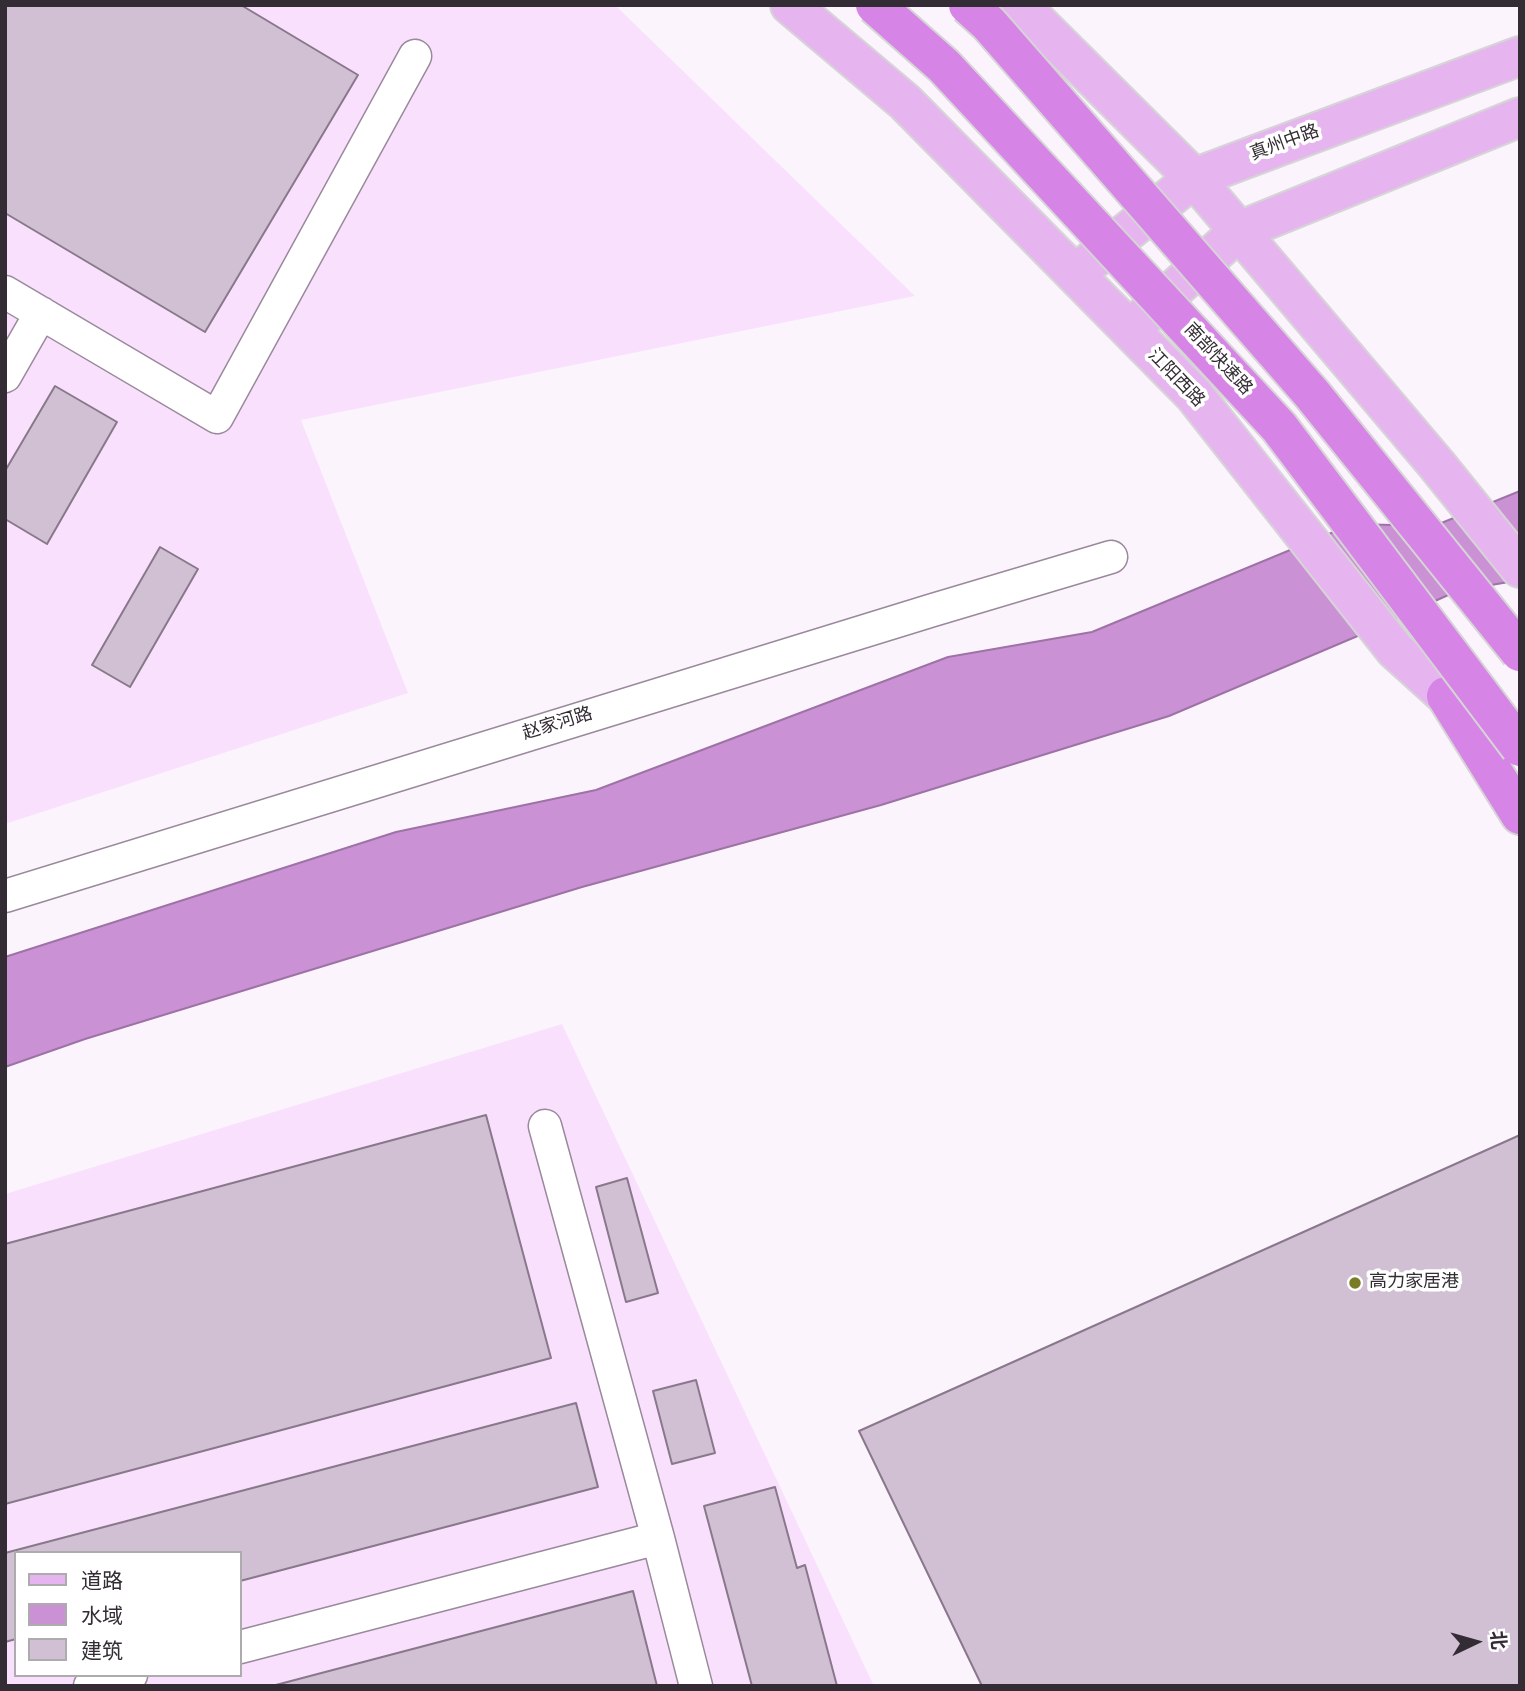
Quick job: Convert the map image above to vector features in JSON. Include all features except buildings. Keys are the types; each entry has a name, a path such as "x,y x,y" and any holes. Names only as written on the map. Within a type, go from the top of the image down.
{"highway":[{"name":"南部快速路","path":"875,5 944,66 1279,427 1520,747"},
{"path":"968,5 998,34 1311,394 1520,652"},
{"path":"1446,696 1520,815"}],"main road":[{"name":"江阳西路","path":"790,5 905,102 1194,395 1395,650 1446,696 1520,790"},
{"path":"1020,5 1194,178 1520,568"},
{"name":"真州中路","path":"1074,275 1194,178 1520,56"},
{"path":"1129,330 1239,231 1520,117"}],"street":[{"path":"5,292 217,417 415,56"},
{"path":"5,376 41,313"},
{"name":"赵家河路","path":"5,896 1111,557"},
{"path":"545,1126 696,1686"},
{"path":"242,1646 658,1538"},
{"path":"90,1686 124,1677"}],"shaded area":[{"path":"5,5 615,5 915,296 301,420 408,693 5,824"},
{"path":"562,1024 874,1686 5,1686 5,1194"}],"water":[{"path":"1520,491 1520,580 1457,591 1169,716 881,805 582,887 85,1039 5,1067 5,957 396,832 596,790 948,657 1092,632 1353,524 1434,526"}],"place":[{"name":"高力家居港","path":"1355,1283"}]}
